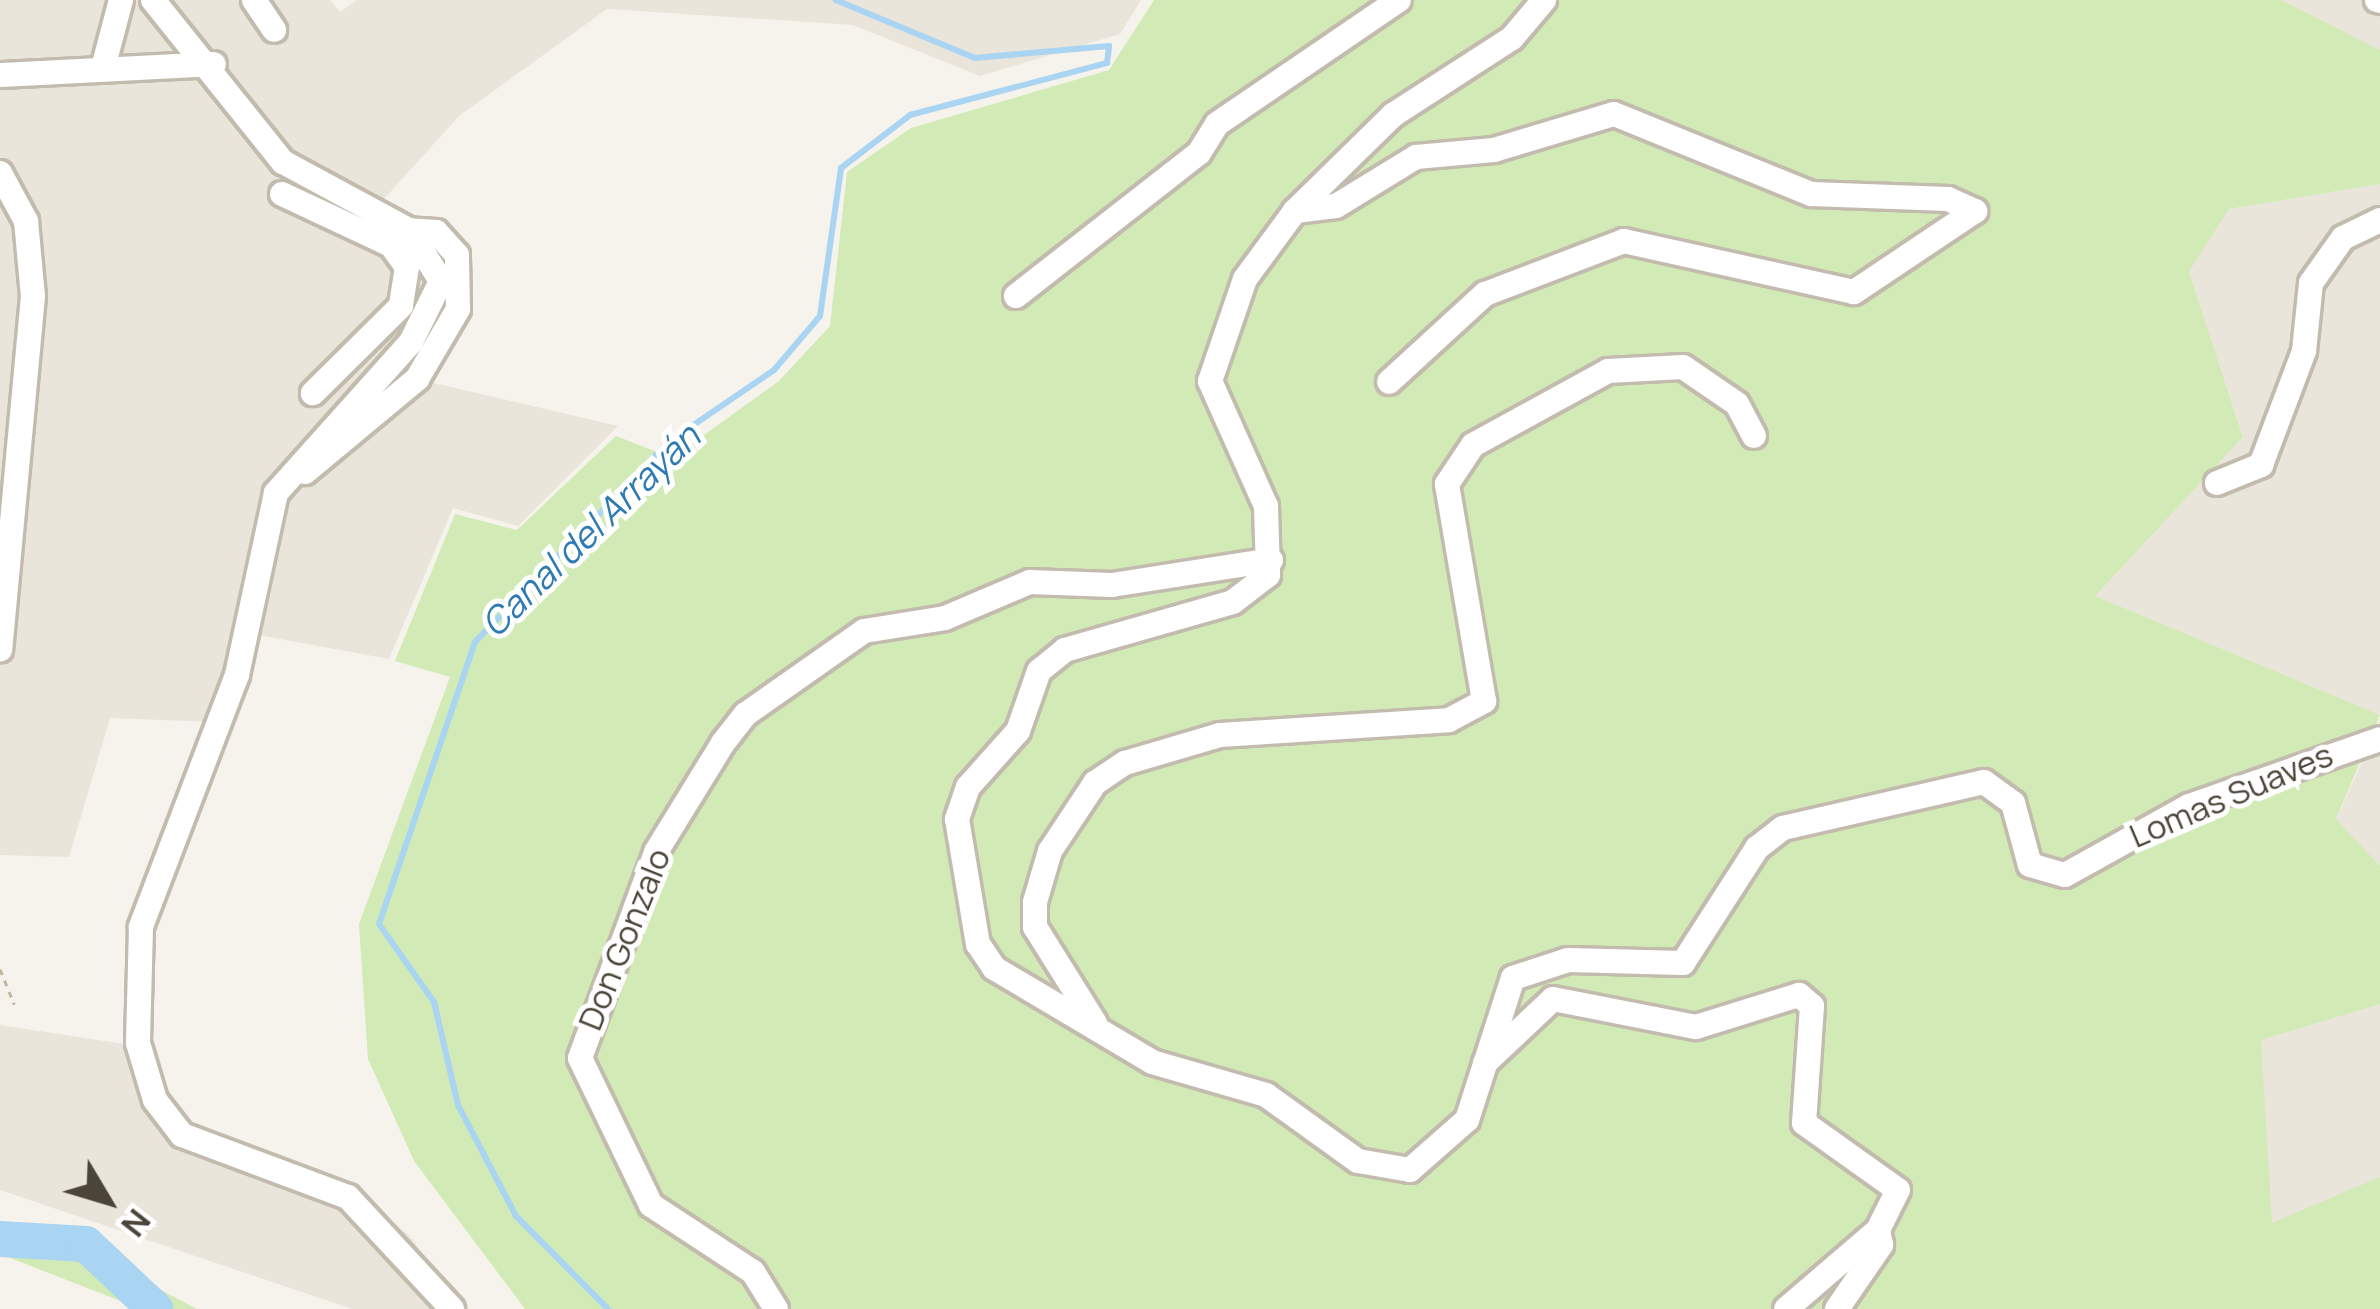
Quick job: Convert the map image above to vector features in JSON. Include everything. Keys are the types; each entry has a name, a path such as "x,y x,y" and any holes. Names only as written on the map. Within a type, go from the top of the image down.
{"street":[{"path":"104,68 121,0"},
{"path":"153,0 214,64 269,146 320,201 391,245 407,267 401,306 313,393"},
{"path":"254,0 274,30"},
{"path":"1016,296 1199,153 1217,124 1399,0"},
{"path":"1271,560 1266,506 1210,366 1245,279 1295,211 1394,115 1511,38 1544,0"},
{"path":"0,75 214,64"},
{"path":"1295,211 1336,206 1416,157 1494,150 1614,114 1811,194 1948,199 1975,211 1854,292 1624,241 1485,294 1389,382"},
{"path":"0,173 26,221 33,296 0,649"},
{"path":"282,194 320,201 409,230 441,281 435,307 276,493 237,675 141,927 138,1043 155,1100 182,1135 348,1197 452,1309"},
{"path":"2217,483 2260,465 2304,351 2312,283 2343,238 2380,220"},
{"path":"1099,1030 1035,927 1050,851 1095,783 1125,763 1220,735 1472,717 1484,671 1447,484 1473,445 1608,371 1683,368 1737,404 1754,436"},
{"name":"Lomas Suaves","path":"1271,560 1233,602 1046,662 1012,742 963,798 958,848 982,952 1152,1062 1282,1103 1347,1155 1396,1171 1453,1142 1513,978 1568,960 1683,963 1756,848 1783,828 1984,782 2014,803 2030,865 2057,877 2189,806 2380,740"},
{"name":"Don Gonzalo","path":"776,1309 753,1272 651,1205 580,1058 656,852 723,742 746,713 864,632 945,618 1030,582 1112,585 1271,560"},
{"path":"1485,1063 1553,999 1696,1028 1799,994 1812,1006 1804,1123 1891,1175 1895,1205 1878,1230 1786,1309"},
{"path":"1837,1309 1881,1245 1878,1230"}],"path":[{"path":"0,968 14,1004"}],"shaded area":[{"path":"0,0 330,0 340,12 357,0 1141,0 1120,34 980,76 853,25 607,9 459,116 364,221 411,249 435,290 391,373 618,426 518,526 453,508 389,659 253,634 215,722 110,718 69,857 0,855"},
{"path":"2380,0 2380,50 2281,2"},
{"path":"2380,184 2380,715 2094,596 2243,437 2189,272 2229,209"},
{"path":"2380,720 2380,866 2336,820"},
{"path":"2380,1004 2380,1309 1965,1309 2261,1039"},
{"path":"0,1025 137,1046 180,1124 372,1206 410,1236 442,1281 429,1309 352,1309 0,1190"}],"green space":[{"path":"1154,0 2281,0 2380,50 2380,184 2229,209 2189,272 2243,437 2095,596 2380,715 2336,819 2380,866 2380,1004 2261,1040 2272,1223 2380,1177 2380,1309 525,1309 414,1161 368,1059 359,924 450,677 395,661 455,514 517,530 616,436 672,458 779,381 830,326 847,172 911,128 1109,70"},
{"path":"0,1224 142,1280 197,1309 141,1309 0,1254"}],"waterway":[{"name":"Canal del Arrayán","path":"608,1309 516,1216 458,1105 434,1002 379,924 475,642 670,441 774,370 820,316 841,168 910,115 1107,63 1109,46 975,58 836,0"},
{"path":"0,1239 86,1244 155,1309"}]}
